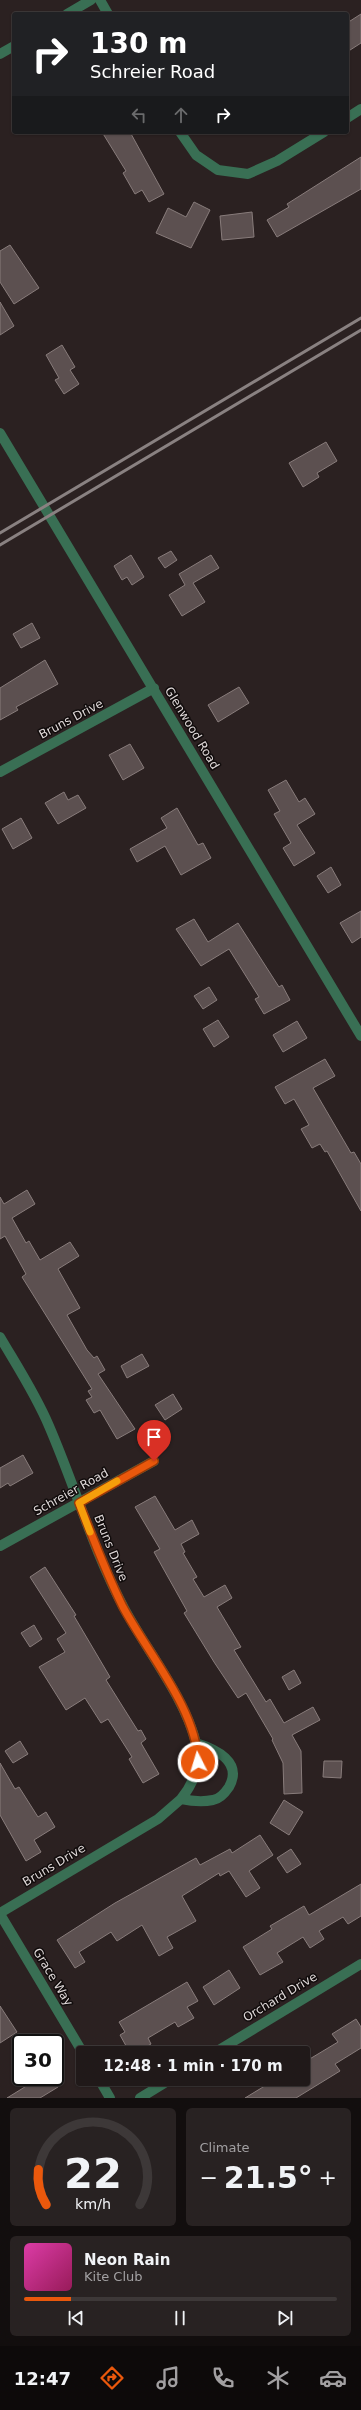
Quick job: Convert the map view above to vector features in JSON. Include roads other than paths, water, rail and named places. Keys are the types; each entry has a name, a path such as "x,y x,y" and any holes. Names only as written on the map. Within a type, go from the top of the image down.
{"street":[{"path":"70,12 90,0"},
{"path":"100,0 107,12"},
{"path":"0,54 12,47"},
{"path":"349,117 361,109"},
{"path":"181,134 196,155 218,170 248,174 277,161 321,134"},
{"name":"Glenwood Road","path":"0,433 361,1036"},
{"name":"Bruns Drive","path":"0,772 154,688"},
{"name":"Bruns Drive","path":"0,1337 49,1425 104,1568 124,1608 179,1702 196,1743 196,1773 189,1789 181,1799 158,1819 0,1913"},
{"name":"Schreier Road","path":"0,1546 154,1461"},
{"path":"181,1799 214,1800 224,1794 233,1779 232,1766 224,1756 196,1743"},
{"name":"Grace Way","path":"0,1913 79,2046"},
{"name":"Orchard Drive","path":"226,2046 361,1964"},
{"path":"103,2086 110,2098"},
{"path":"140,2098 160,2086"}],"railway":[{"path":"0,533 361,318"},
{"path":"0,545 361,330"}]}
